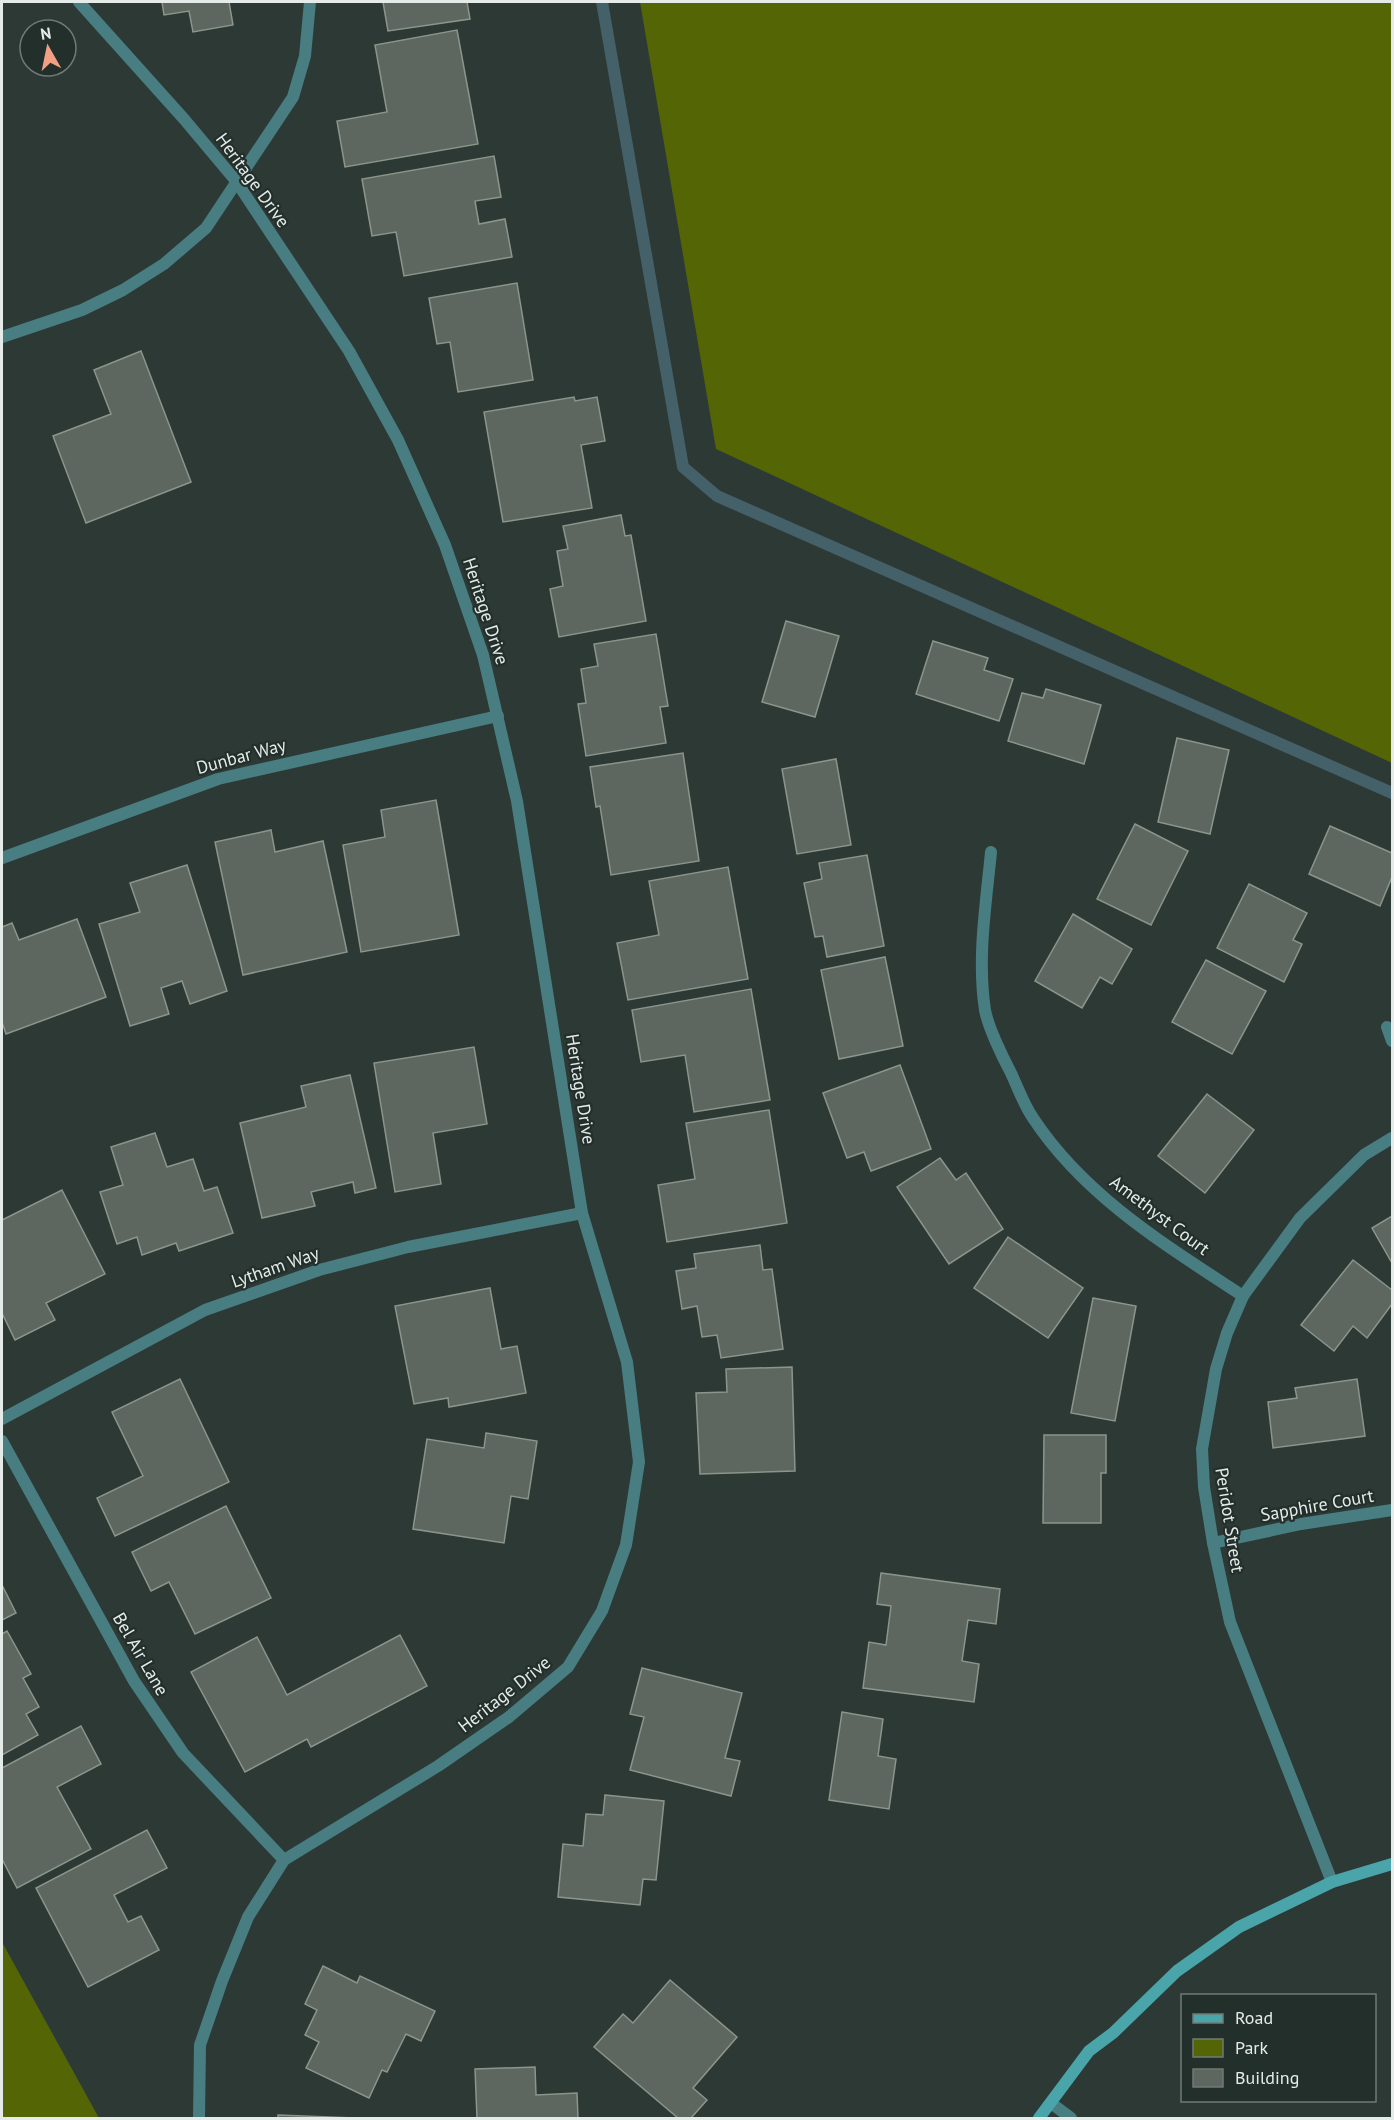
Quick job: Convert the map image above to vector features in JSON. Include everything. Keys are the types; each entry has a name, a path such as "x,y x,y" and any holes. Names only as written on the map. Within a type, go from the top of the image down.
{"street":[{"name":"Heritage Drive","path":"79,2 184,119 236,182 350,351 398,440 445,545 483,655 517,801 582,1213 627,1362 639,1462 626,1545 602,1611 568,1667 509,1717 438,1766 284,1860 248,1917 222,1981 200,2045 199,2118"},
{"path":"2,337 82,310 123,290 164,264 206,228 293,97 305,56 310,2"},
{"name":"Dunbar Way","path":"2,858 218,779 498,716"},
{"name":"Amethyst Court","path":"990,852 981,957 986,1013 1007,1065 1033,1118 1065,1159 1107,1201 1152,1236 1243,1296"},
{"path":"1387,1026 1392,1041"},
{"name":"Peridot Street","path":"1332,1882 1230,1622 1213,1543 1204,1487 1202,1449 1216,1369 1227,1333 1243,1296 1300,1218 1364,1155 1392,1138"},
{"name":"Lytham Way","path":"2,1419 205,1310 319,1270 408,1247 582,1213"},
{"name":"Bel Air Lane","path":"2,1441 134,1681 156,1715 183,1754 284,1860"},
{"name":"Sapphire Court","path":"1213,1543 1301,1524 1392,1510"},
{"path":"1040,2118 1089,2051 1113,2033 1177,1971 1239,1927 1332,1882 1392,1864"},
{"path":"1051,2103 1071,2118"}],"green space":[{"path":"640,2 1392,2 1392,763 716,449"},
{"path":"2,1942 99,2118 2,2118"}],"building":[{"path":"162,2 229,2 233,25 193,32 189,11 164,15"},
{"path":"383,2 467,2 470,19 388,31"},
{"path":"457,30 478,144 345,167 337,121 387,112 375,45"},
{"path":"494,156 501,197 475,201 479,224 505,219 512,257 404,276 396,232 372,236 362,179"},
{"path":"517,283 533,380 458,392 450,342 437,344 429,298"},
{"path":"141,351 191,482 86,523 53,436 111,414 94,370"},
{"path":"574,397 575,401 597,397 605,441 581,445 592,508 503,522 484,412"},
{"path":"621,515 625,536 631,535 646,621 559,637 550,589 563,586 557,551 568,549 563,526"},
{"path":"786,621 839,636 815,717 762,702"},
{"path":"656,634 668,706 660,707 666,743 586,756 578,704 586,703 581,669 598,666 594,644"},
{"path":"933,641 988,658 984,670 1013,679 999,721 916,694"},
{"path":"1046,689 1101,705 1084,764 1008,741 1022,693 1043,698"},
{"path":"1177,738 1229,750 1210,834 1158,822"},
{"path":"683,753 699,861 611,875 600,806 596,807 590,767"},
{"path":"836,759 851,845 797,854 782,769"},
{"path":"436,800 459,935 361,952 343,845 385,837 381,810"},
{"path":"1135,824 1188,851 1151,925 1097,899"},
{"path":"1330,826 1392,853 1392,877 1380,906 1309,874"},
{"path":"271,830 275,852 323,841 347,952 243,975 215,842"},
{"path":"867,855 884,946 827,957 823,936 815,937 804,883 822,879 819,863"},
{"path":"187,865 227,991 190,1004 182,981 161,988 169,1014 130,1026 99,924 140,912 130,883"},
{"path":"728,867 748,979 628,1000 617,943 659,935 649,881"},
{"path":"1249,884 1307,913 1293,940 1302,944 1284,982 1217,948"},
{"path":"1073,914 1132,949 1112,984 1100,977 1082,1008 1035,981"},
{"path":"77,919 106,997 6,1034 2,1022 2,927 12,923 19,940"},
{"path":"885,957 903,1046 839,1059 821,970"},
{"path":"1206,960 1266,991 1232,1054 1172,1022"},
{"path":"751,989 770,1100 694,1112 685,1055 641,1062 632,1010"},
{"path":"474,1047 487,1124 433,1133 441,1184 395,1192 374,1063"},
{"path":"900,1065 931,1149 871,1171 864,1152 847,1158 823,1093"},
{"path":"350,1075 376,1188 355,1193 353,1182 311,1192 315,1206 262,1218 240,1123 306,1107 301,1086"},
{"path":"1207,1094 1254,1130 1205,1193 1158,1156"},
{"path":"769,1110 787,1223 667,1242 658,1185 695,1179 686,1123"},
{"path":"155,1133 167,1167 193,1159 204,1191 217,1187 233,1233 179,1251 176,1243 142,1255 137,1237 117,1244 100,1192 123,1185 111,1147"},
{"path":"940,1158 956,1180 966,1173 1003,1229 949,1264 897,1187"},
{"path":"62,1190 105,1274 46,1303 55,1320 15,1340 2,1313 2,1220"},
{"path":"1392,1216 1392,1263 1372,1228"},
{"path":"1008,1237 1083,1288 1048,1338 974,1288"},
{"path":"760,1245 763,1270 772,1269 783,1349 721,1358 717,1335 702,1337 697,1306 682,1309 676,1271 696,1268 694,1254"},
{"path":"1353,1260 1392,1290 1392,1304 1367,1338 1353,1326 1334,1351 1301,1325"},
{"path":"490,1288 501,1349 517,1346 526,1393 449,1407 448,1398 414,1404 395,1306"},
{"path":"1093,1298 1136,1306 1115,1421 1071,1413"},
{"path":"792,1367 795,1471 700,1474 696,1393 727,1392 726,1369"},
{"path":"180,1379 229,1482 115,1536 97,1498 143,1476 112,1412"},
{"path":"1357,1379 1365,1436 1273,1448 1268,1402 1297,1398 1295,1388"},
{"path":"486,1433 537,1441 528,1499 511,1496 504,1543 413,1529 427,1439 484,1448"},
{"path":"1044,1435 1106,1435 1106,1473 1101,1473 1101,1523 1043,1523"},
{"path":"226,1506 271,1598 195,1634 169,1582 151,1591 132,1552"},
{"path":"881,1573 1000,1589 996,1624 968,1620 962,1661 979,1664 974,1702 863,1688 869,1642 886,1645 891,1606 877,1604"},
{"path":"2,1585 16,1613 2,1620"},
{"path":"7,1631 31,1674 23,1678 39,1707 26,1714 38,1735 2,1755 2,1634"},
{"path":"400,1635 427,1686 311,1747 307,1739 245,1772 191,1672 257,1637 287,1695"},
{"path":"642,1668 742,1693 725,1758 740,1761 731,1796 630,1770 644,1717 630,1714"},
{"path":"842,1712 883,1719 878,1756 896,1759 889,1809 829,1800"},
{"path":"81,1726 101,1764 57,1787 91,1849 17,1888 2,1859 2,1768"},
{"path":"605,1795 664,1801 656,1880 643,1879 640,1905 558,1897 563,1844 583,1846 586,1814 603,1815"},
{"path":"147,1830 167,1868 114,1895 128,1922 141,1916 159,1950 88,1987 36,1888"},
{"path":"323,1966 357,1983 360,1976 435,2011 421,2041 406,2034 387,2072 382,2070 369,2098 306,2068 319,2042 305,2035 317,2010 305,2004"},
{"path":"670,1980 737,2037 693,2088 707,2100 691,2118 678,2118 594,2047 623,2014 633,2023"},
{"path":"535,2067 536,2095 577,2093 578,2118 477,2118 475,2069"},
{"path":"278,2115 355,2118 278,2118"}],"waterway":[{"path":"602,2 683,467 717,496 1392,793"}]}
